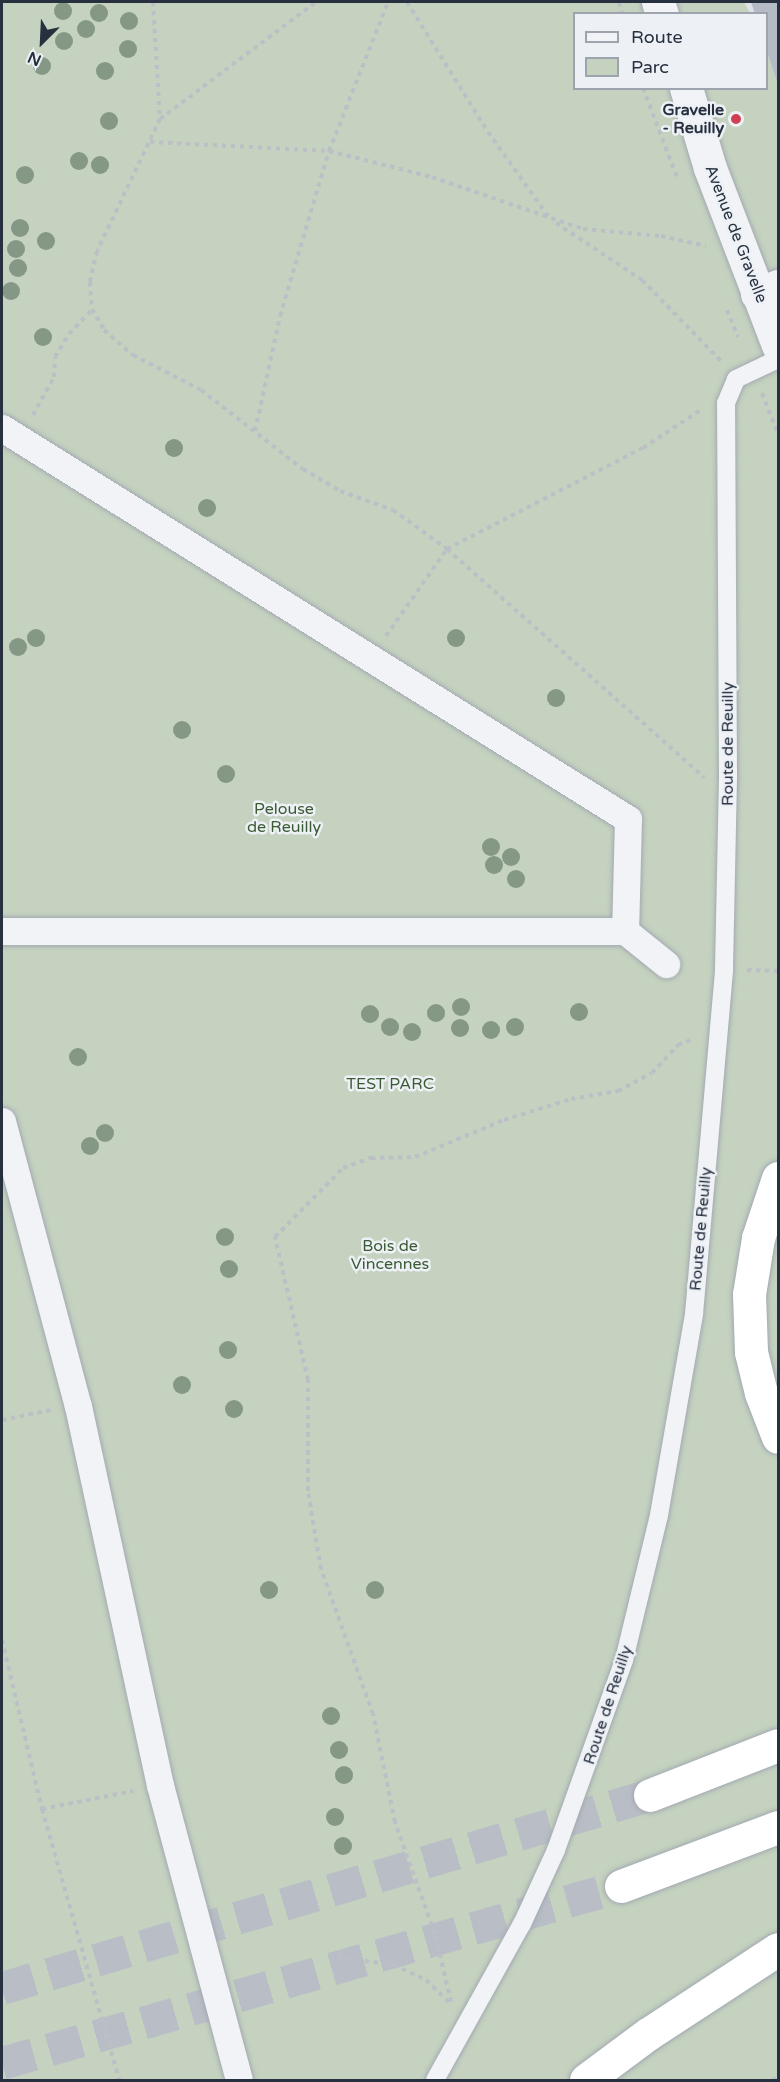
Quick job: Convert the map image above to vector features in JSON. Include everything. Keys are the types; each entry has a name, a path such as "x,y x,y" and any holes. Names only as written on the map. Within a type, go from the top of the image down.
{"highway":[{"path":"778,1178 758,1238 749,1294 751,1352 760,1393 778,1437"},
{"path":"650,1795 778,1744"},
{"path":"621,1886 778,1827"},
{"path":"586,2080 648,2034 778,1949"}],"street":[{"name":"Avenue de Gravelle","path":"687,90 734,234 768,290 778,345"},
{"path":"11,434 628,819 625,931"},
{"path":"2,931 625,931 666,964"},
{"path":"2,1121 78,1406 160,1785 239,2080"}],"lane":[{"path":"736,379 778,359"},
{"name":"Route de Reuilly","path":"435,2080 522,1924 556,1850 637,1614 659,1515 694,1314 724,969 728,774 726,403 736,379"}],"path":[{"path":"153,2 160,119 97,251 90,282 93,309 104,330 133,355 201,390 303,469 340,491 393,510 447,549 704,777 728,774"},
{"path":"160,119 316,2"},
{"path":"255,431 280,316 329,151 388,2"},
{"path":"407,2 488,132 550,219 642,280 695,331 736,379"},
{"path":"150,142 329,151 432,177 582,229 661,236 703,247 734,234"},
{"path":"11,434 54,377 55,357 69,334 93,309"},
{"path":"372,659 408,601 447,549 643,448 702,408 726,403"},
{"path":"724,969 778,971"},
{"path":"338,1957 394,1965 426,1980 452,2005 435,1934 395,1822 373,1714 321,1569 308,1491 308,1380 275,1237 343,1168 371,1158 415,1157 504,1120 571,1099 618,1091 652,1073 678,1045 719,1028"},
{"path":"2,1420 33,1413"},
{"path":"2,1640 42,1809 119,2080"},
{"path":"42,1809 129,1791"},
{"path":"772,2080 778,2078"}],"green space":[{"name":"Bois de Vincennes","path":"2,2 744,2 749,12 573,12 573,90 768,90 768,48 778,69 778,2080 2,2080"}],"building":[{"path":"751,2 778,2 778,84 768,55 768,12 754,12"}],"tunnel":[{"path":"2,1988 650,1795"},
{"path":"2,2063 621,1886"}],"place":[{"name":"Gravelle - Reuilly","path":"736,119"}],"park label":[{"name":"Pelouse de Reuilly","path":"284,818"},
{"name":"TEST PARC","path":"390,1084"}]}
